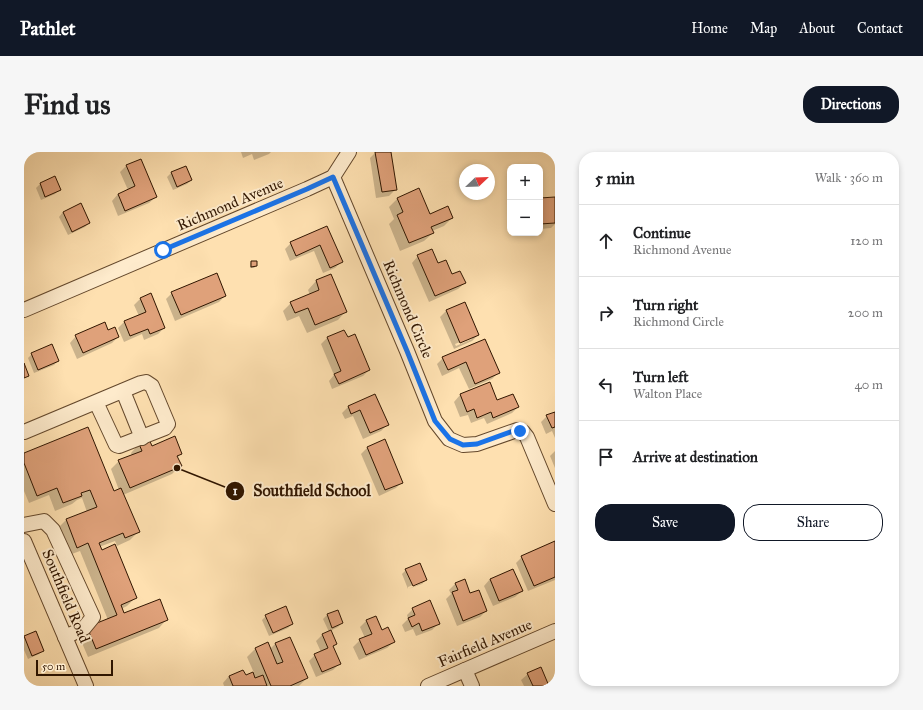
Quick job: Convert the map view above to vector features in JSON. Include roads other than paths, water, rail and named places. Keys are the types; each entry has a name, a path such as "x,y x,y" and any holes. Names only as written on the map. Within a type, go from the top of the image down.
{"street":[{"path":"333,177 349,152"},
{"name":"Richmond Avenue","path":"24,310 333,177"},
{"name":"Richmond Circle","path":"333,177 435,421 450,439 463,445 477,444 513,431 520,431 527,437 552,488"},
{"path":"24,432 141,383 149,383 152,386 168,424 165,428 123,446 119,446 116,445 96,402"},
{"path":"123,391 142,438"},
{"path":"552,488 555,504"},
{"path":"24,525 44,521 53,530 93,617 84,628 65,637"},
{"name":"Southfield Road","path":"24,541 86,686"},
{"name":"Fairfield Avenue","path":"428,686 445,683 465,670 555,631"},
{"path":"465,670 472,686"}],"place":[{"name":"Southfield School","path":"177,468"}]}
